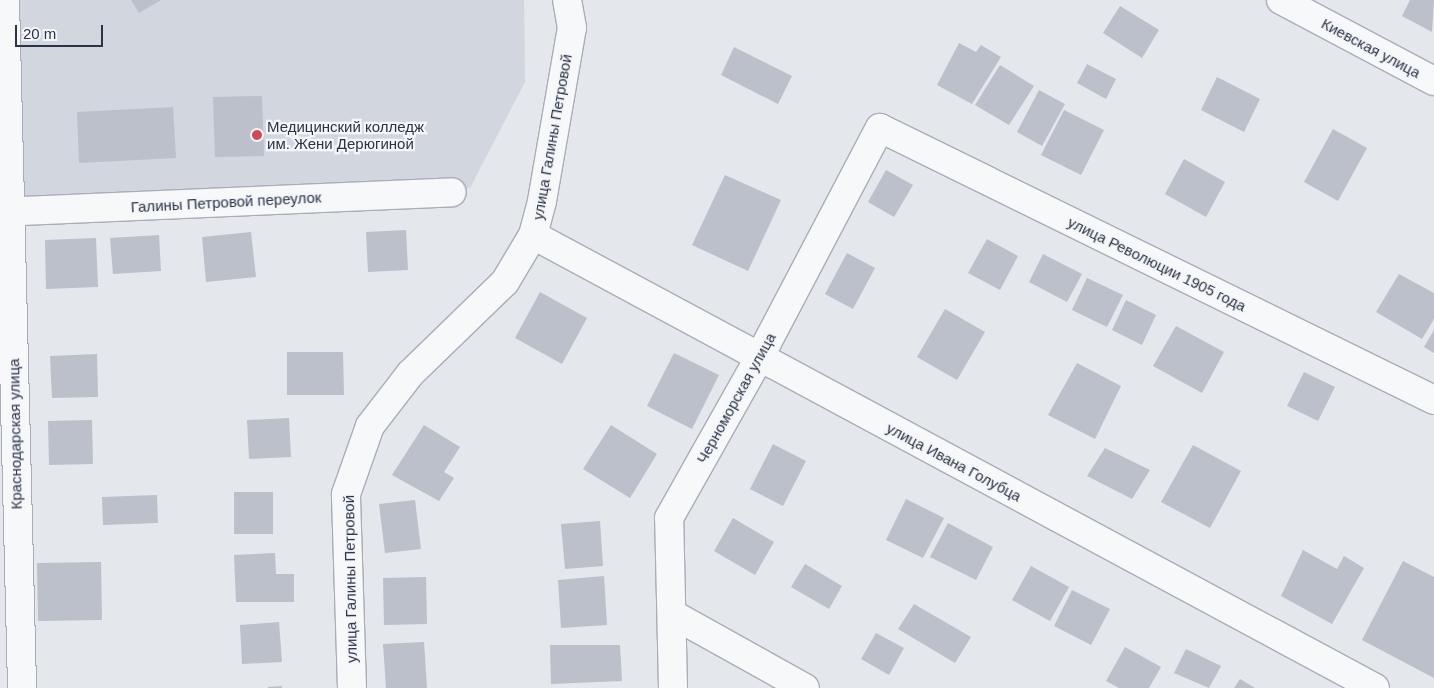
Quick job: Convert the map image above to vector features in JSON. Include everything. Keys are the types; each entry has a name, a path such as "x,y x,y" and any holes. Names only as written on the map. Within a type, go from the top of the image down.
{"street":[{"name":"Краснодарская улица","path":"4,0 5,212 22,688"},
{"name":"улица Галины Петровой","path":"352,688 346,494 370,426 410,374 505,282 533,236 542,201 572,28 567,0"},
{"name":"Киевская улица","path":"1281,0 1434,81"},
{"name":"Черноморская улица","path":"673,688 669,518 759,358 880,128"},
{"name":"улица Революции 1905 года","path":"880,128 1434,400"},
{"name":"Галины Петровой переулок","path":"5,212 452,192"},
{"name":"улица Ивана Голубца","path":"533,236 1375,688"},
{"path":"672,614 805,688"}],"shaded area":[{"name":"Медицинский колледж им. Жени Дерюгиной","path":"14,0 524,0 525,82 470,188 19,200"}],"building":[{"path":"131,0 161,0 139,13"},
{"path":"1410,0 1434,0 1432,32 1402,16"},
{"path":"1120,6 1159,30 1142,58 1103,33"},
{"path":"959,43 976,52 981,45 1001,57 972,104 937,85"},
{"path":"734,47 792,76 778,104 721,75"},
{"path":"1087,64 1116,79 1106,99 1077,83"},
{"path":"1000,65 1034,86 1009,125 975,105"},
{"path":"1217,77 1260,99 1244,132 1201,110"},
{"path":"1039,90 1065,104 1042,146 1017,132"},
{"path":"262,96 264,156 215,157 213,97"},
{"path":"173,107 176,158 79,163 77,112"},
{"path":"1064,110 1104,130 1081,175 1041,155"},
{"path":"1333,129 1367,148 1338,201 1304,182"},
{"path":"1184,159 1225,182 1206,217 1165,194"},
{"path":"886,170 913,185 894,217 868,202"},
{"path":"725,175 781,200 748,271 692,245"},
{"path":"406,230 408,270 368,272 366,232"},
{"path":"251,232 256,277 206,282 202,237"},
{"path":"159,235 161,271 113,274 110,238"},
{"path":"96,238 98,287 46,289 45,240"},
{"path":"987,239 1018,256 1000,290 968,273"},
{"path":"847,253 875,268 853,309 825,294"},
{"path":"1043,254 1082,274 1067,302 1029,282"},
{"path":"1399,274 1434,293 1434,319 1422,339 1376,312"},
{"path":"1087,278 1123,295 1107,327 1072,310"},
{"path":"540,292 587,318 562,364 515,338"},
{"path":"1126,300 1156,315 1142,345 1112,330"},
{"path":"945,309 985,332 957,380 917,357"},
{"path":"1176,326 1224,352 1202,393 1153,366"},
{"path":"1434,330 1434,353 1424,347"},
{"path":"287,352 343,352 344,395 287,395"},
{"path":"674,353 719,375 692,429 647,406"},
{"path":"97,354 98,397 52,398 50,356"},
{"path":"1077,363 1121,386 1095,439 1048,415"},
{"path":"1304,372 1335,387 1318,421 1287,406"},
{"path":"289,418 291,457 249,459 247,420"},
{"path":"92,420 93,464 49,465 48,421"},
{"path":"424,425 460,447 444,472 454,478 439,501 392,475"},
{"path":"611,425 657,454 630,498 583,469"},
{"path":"773,444 806,461 783,506 750,489"},
{"path":"1193,445 1241,471 1210,528 1161,502"},
{"path":"1105,448 1150,470 1132,499 1087,476"},
{"path":"234,492 273,492 273,534 234,534"},
{"path":"157,495 158,523 103,525 102,497"},
{"path":"906,499 944,518 923,558 886,540"},
{"path":"415,500 421,549 385,553 379,504"},
{"path":"733,518 774,542 755,575 714,551"},
{"path":"600,521 603,566 565,569 561,524"},
{"path":"948,523 993,547 976,580 930,557"},
{"path":"1303,550 1337,569 1344,556 1364,568 1332,624 1281,596"},
{"path":"275,553 276,574 294,574 294,602 236,602 234,555"},
{"path":"1403,561 1434,577 1434,678 1362,640"},
{"path":"101,562 102,620 38,621 37,563"},
{"path":"805,564 842,586 829,609 791,587"},
{"path":"1031,566 1069,587 1050,621 1012,600"},
{"path":"604,576 607,625 561,628 558,580"},
{"path":"426,577 427,624 384,625 383,578"},
{"path":"1072,590 1110,609 1091,645 1054,626"},
{"path":"914,604 971,637 955,663 898,629"},
{"path":"279,622 282,662 242,664 240,625"},
{"path":"876,633 904,648 889,675 861,659"},
{"path":"424,642 427,688 386,688 383,644"},
{"path":"550,645 620,645 622,681 551,684"},
{"path":"1125,647 1161,667 1149,688 1119,688 1106,681"},
{"path":"1186,649 1221,666 1209,688 1174,673"},
{"path":"1240,679 1255,688 1234,688"},
{"path":"282,686 282,688 268,688 268,687"}],"place":[{"name":"Медицинский колледж им. Жени Дерюгиной","path":"257,135"}]}
